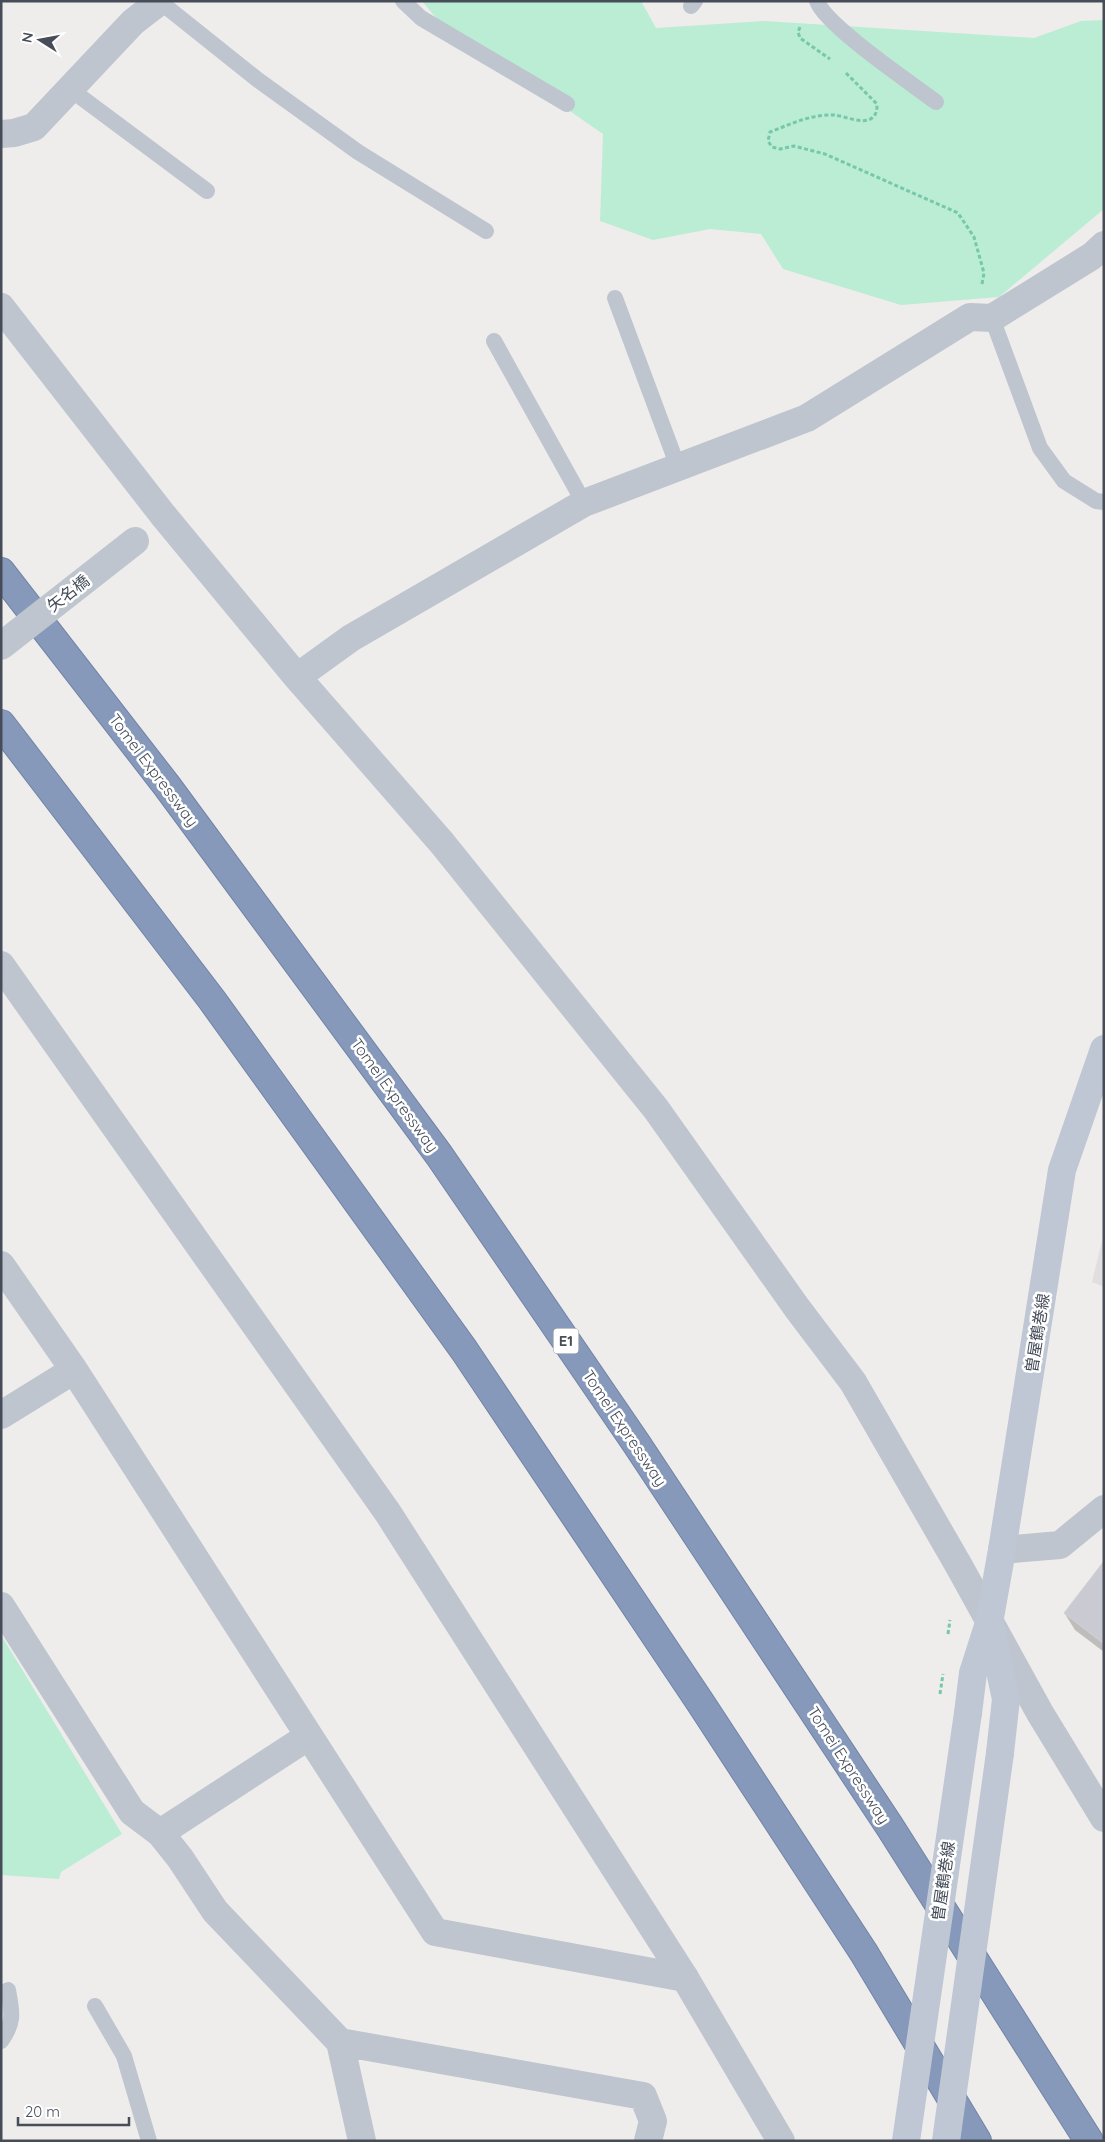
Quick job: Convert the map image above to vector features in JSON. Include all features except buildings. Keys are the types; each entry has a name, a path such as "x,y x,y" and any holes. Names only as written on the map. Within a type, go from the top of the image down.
{"highway":[{"name":"Tomei Expressway","path":"1,572 167,786 440,1155 636,1443 890,1827 1089,2141"},
{"path":"1,724 212,1000 464,1350 700,1702 864,1953 977,2141"}],"main road":[{"name":"曽屋鶴巻線","path":"906,2141 973,1673 990,1623 1062,1170 1104,1049"},
{"name":"曽屋鶴巻線","path":"946,2141 1006,1699 990,1623"}],"street":[{"path":"1,134 14,133 34,127 133,22 159,2"},
{"path":"297,677 351,638 584,503 807,418 981,317 1092,256 1104,245"},
{"path":"1,307 163,515 297,677 442,843 656,1109 797,1308 853,1382 955,1558 1040,1713 1104,1818"},
{"name":"矢名橋","path":"1,646 135,541 163,515"},
{"path":"1,966 388,1513 685,1978 781,2141"},
{"path":"1,1265 74,1370 434,1932 685,1978"},
{"path":"1,1415 74,1370"},
{"path":"1002,1550 1060,1545 1104,1509"},
{"path":"1,1606 132,1812 160,1833 180,1858 216,1911 340,2042 362,2141"},
{"path":"160,1833 309,1736"},
{"path":"340,2042 643,2096 652,2121 648,2141"}],"lane":[{"path":"403,1 421,18 567,104"},
{"path":"159,2 258,80 358,152 486,231"},
{"path":"818,5 835,26 936,102"},
{"path":"70,89 207,191"},
{"path":"615,298 678,467"},
{"path":"981,317 1040,448 1064,481 1096,501 1104,502"},
{"path":"494,341 584,503"},
{"path":"1,2041 10,2029 12,2015 8,1990"},
{"path":"95,2006 124,2056 149,2141"}],"path":[{"path":"818,5 807,15 798,32 800,38 832,61"},
{"path":"840,66 877,104 877,111 872,118 864,120 833,115 801,119 770,132 768,141 772,147 780,149 794,146 825,154 958,213 974,237 984,273 978,305 981,317"}],"shaded area":[{"path":"1104,1233 1104,1287 1092,1282"}],"green space":[{"path":"422,1 641,1 656,28 765,21 1034,38 1081,21 1104,20 1104,209 999,297 901,305 783,269 761,234 710,229 653,240 600,221 603,134 437,19"},
{"path":"1,1635 122,1834 61,1872 59,1879 1,1875"}]}
